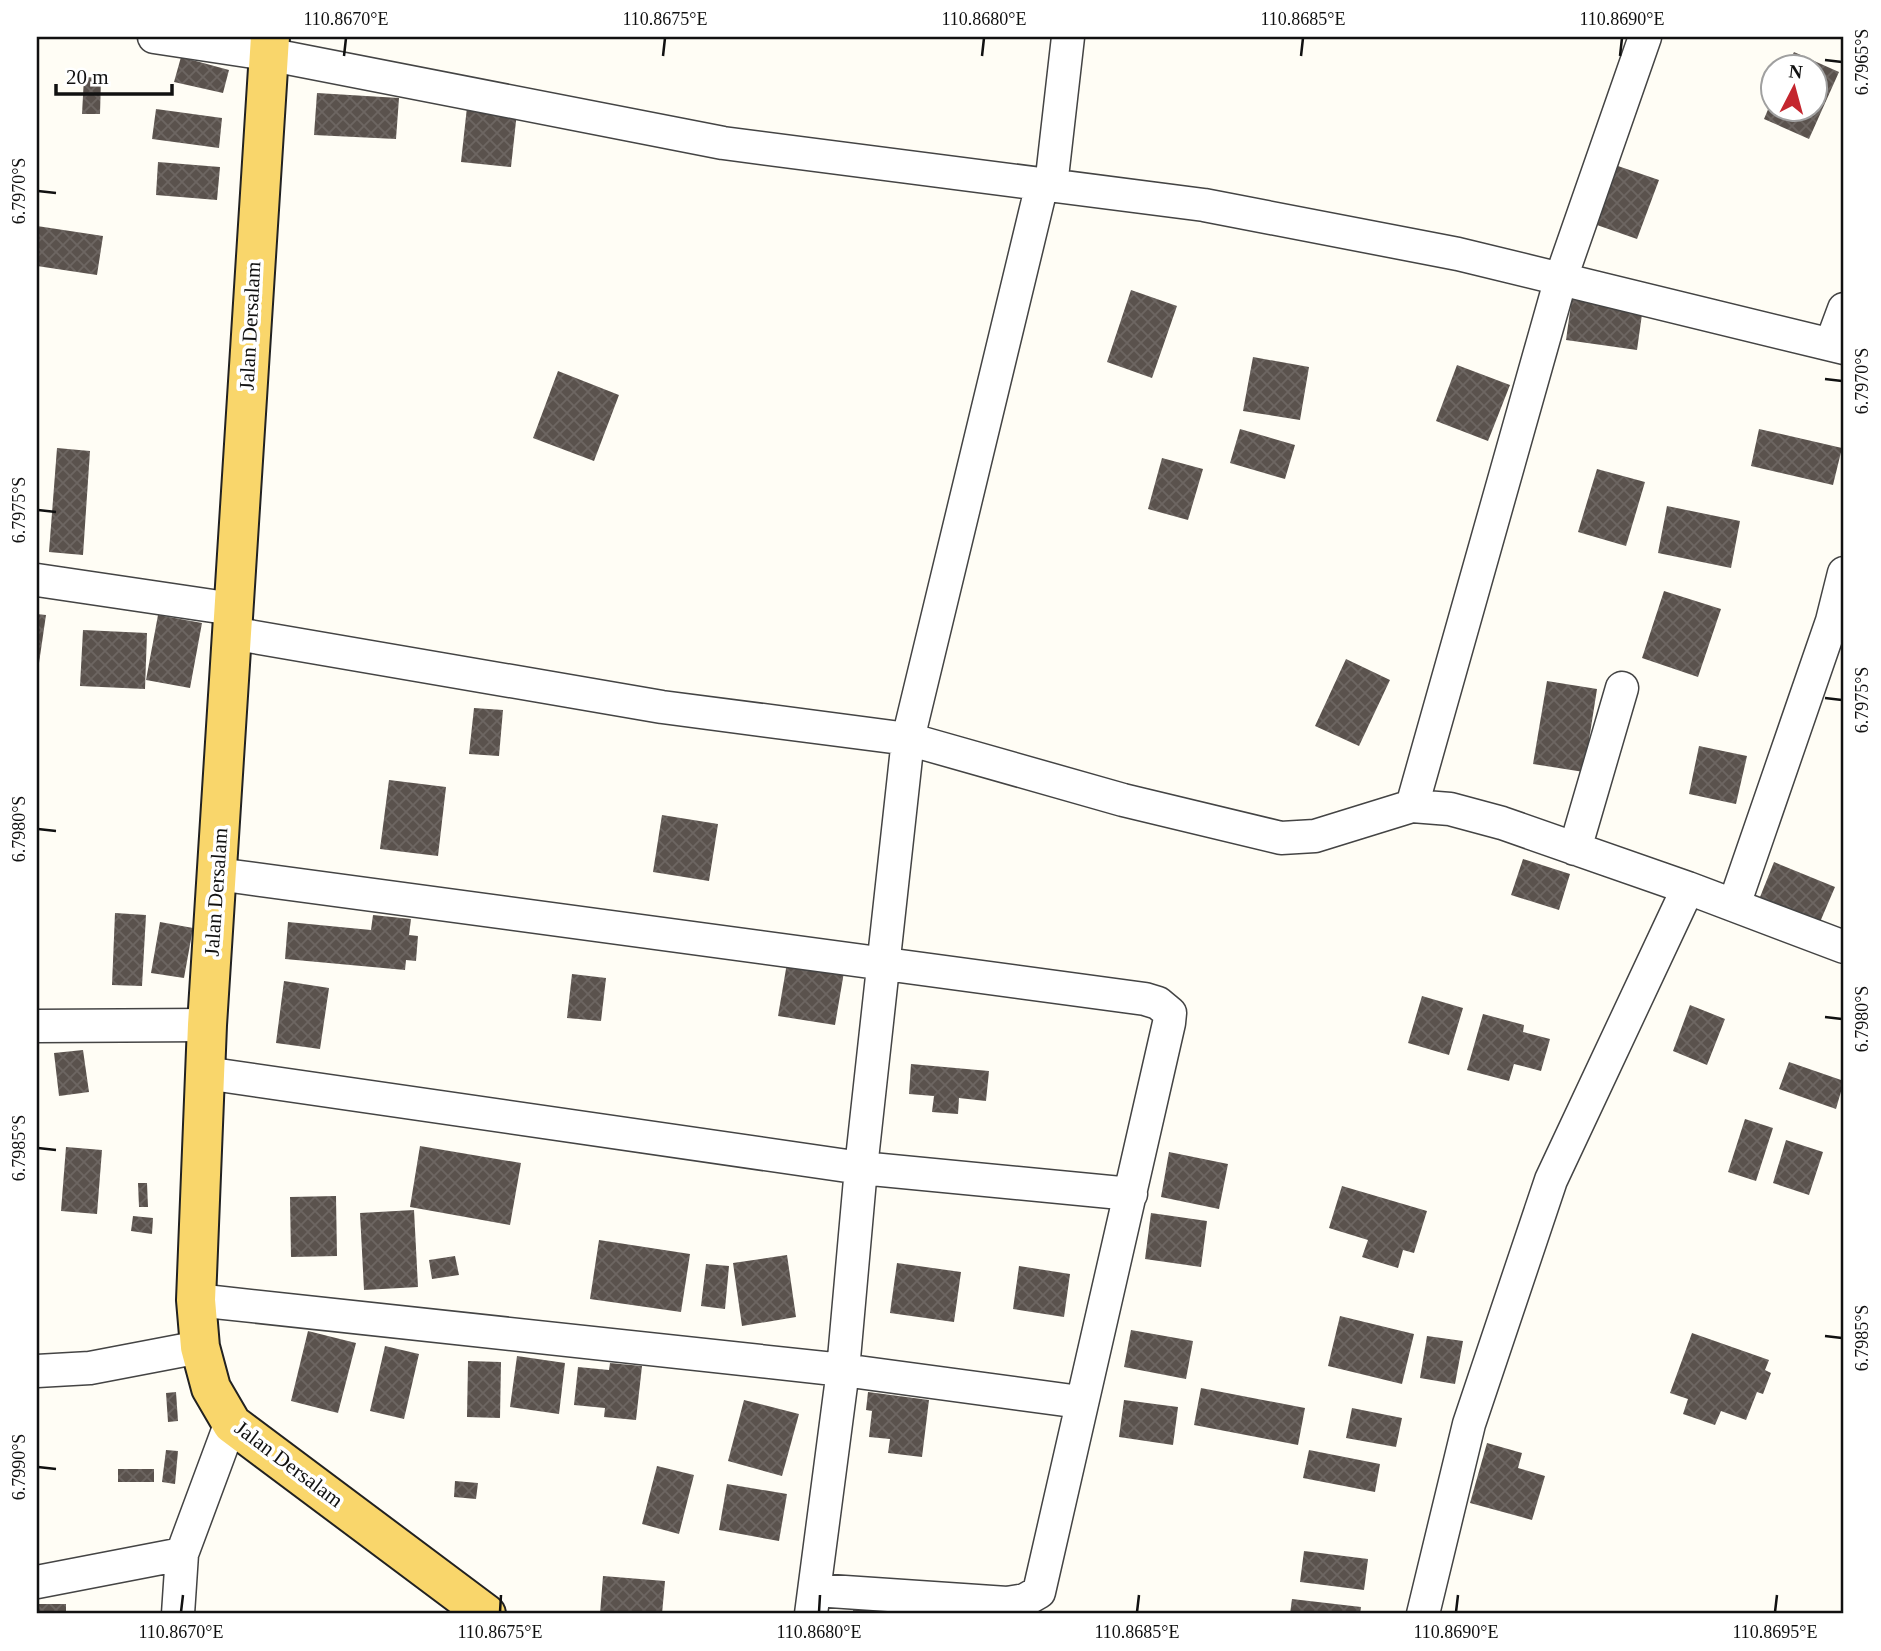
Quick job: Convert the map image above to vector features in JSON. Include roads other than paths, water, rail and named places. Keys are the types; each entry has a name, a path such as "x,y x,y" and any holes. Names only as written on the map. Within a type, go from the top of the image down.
{"main road":[{"name":"Jalan Dersalam","path":"268,46 207,1025 196,1300 200,1347 211,1388 231,1422 486,1614"}],"street":[{"path":"154,37 268,46 723,143 1204,205 1458,254 1838,346 1844,309"},
{"path":"217,874 884,965 1144,999 1167,1008 1170,1013 1169,1023 1080,1402 1037,1603 1025,1600 1007,1603 813,1602 843,1370 861,1168 884,965 908,739 1046,185 1068,37"},
{"path":"1412,806 1561,278 1645,37"},
{"path":"1734,905 1832,621 1844,573"},
{"path":"37,580 662,707 908,739 1123,800 1281,838 1315,836 1412,806 1450,809 1502,823 1688,888 1844,947"},
{"path":"1575,849 1622,688"},
{"path":"1423,1614 1469,1424 1551,1180 1688,888"},
{"path":"37,1026 207,1025"},
{"path":"205,1073 861,1168 1131,1194"},
{"path":"196,1300 843,1370 1080,1402"},
{"path":"37,1371 90,1368 200,1347"},
{"path":"178,1614 182,1554 231,1422"},
{"path":"37,1582 182,1554"}]}
